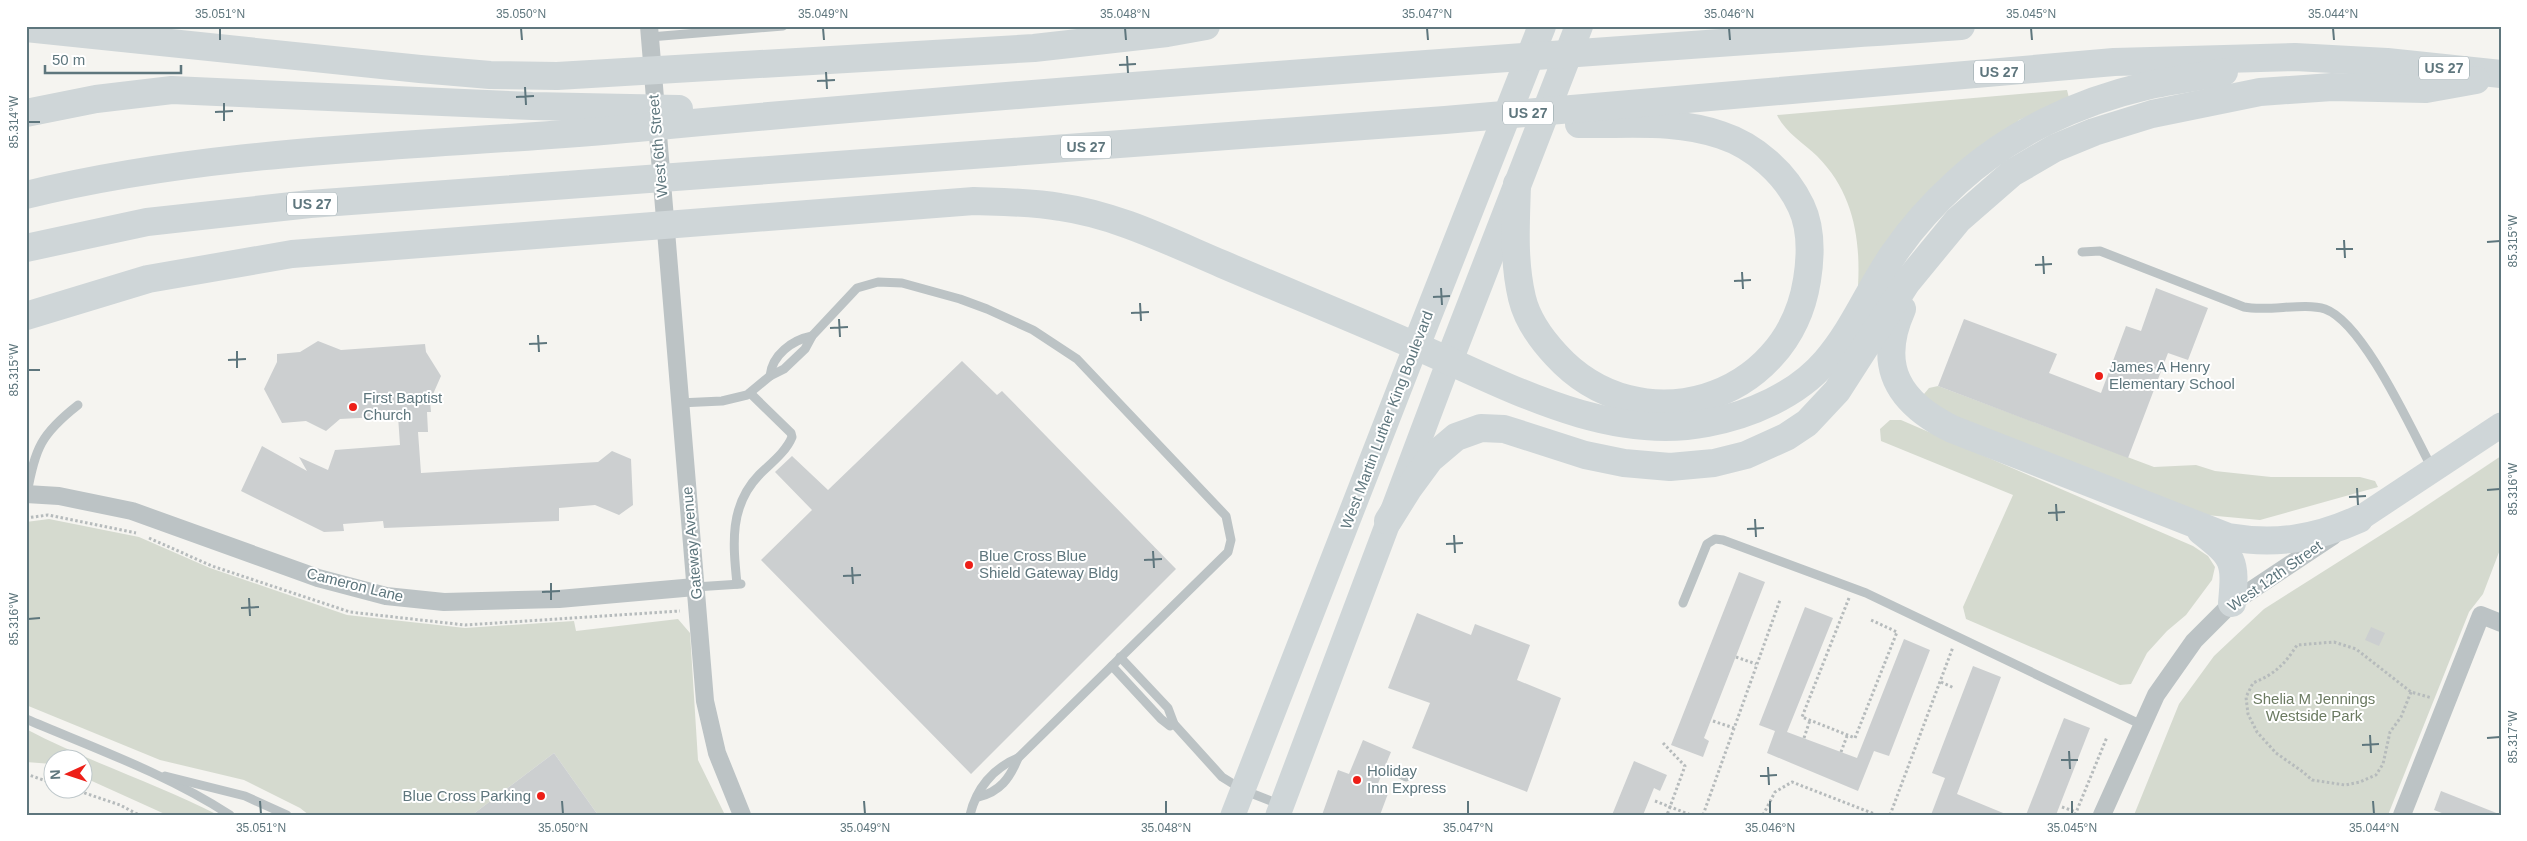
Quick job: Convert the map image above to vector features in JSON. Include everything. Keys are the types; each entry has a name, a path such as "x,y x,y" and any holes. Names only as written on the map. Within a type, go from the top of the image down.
{"main road":[{"path":"26,28 490,75 593,75 1034,48 1158,34 1206,26"},
{"name":"West Martin Luther King Boulevard","path":"1233,815 1542,26"},
{"path":"1280,810 1449,360 1579,26"},
{"path":"1632,50 1770,26"},
{"path":"26,195 152,169 597,119 723,115 773,116 1472,60 1961,26"},
{"path":"26,316 148,279 292,254 390,245 665,227 974,201 1062,207 1127,224 1558,406 1589,417 1618,423 1644,427 1673,428 1708,423 1747,413 1797,387 1825,362 1852,323 1894,253 1956,183 1991,154 2068,111 2112,96 2146,86 2295,57"},
{"name":"US 27","path":"26,248 130,225 198,215 310,204 1445,120 1604,114 2114,62 2295,57 2387,62 2501,75"},
{"path":"1388,521 1430,459 1456,437 1481,428 1504,429 1585,455 1624,463 1670,467 1693,467 1746,455 1786,437 1807,423 1837,391 1907,282 1958,220 1997,184 2029,162 2094,132 2152,114 2260,92 2332,87 2426,89 2501,75"},
{"path":"26,113 96,99 172,90 505,105 597,119"},
{"path":"1517,184 1515,256 1522,300 1542,339 1571,372 1609,395 1637,402 1690,401 1716,395 1740,382 1780,347 1794,326 1805,297 1810,265 1809,235 1805,216 1796,196 1777,170 1750,149 1723,135 1690,127 1646,123 1604,114"},
{"path":"1958,220 1907,298 1894,332 1891,359 1895,374 1912,404 1924,414 1952,430 2228,537 2252,541 2282,541 2320,535 2359,519"},
{"name":"West 12th Street","path":"2359,519 2501,425"},
{"path":"2194,525 2224,549 2235,571 2232,602"}],"street":[{"name":"West 6th Street","path":"649,31 668,266"},
{"name":"Gateway Avenue","path":"668,266 705,701 717,753 742,815"},
{"name":"Cameron Lane","path":"27,494 59,496 132,511 318,578 386,596 444,602 559,599 695,587"},
{"name":"West 12th Street","path":"2102,815 2156,695 2194,641 2232,602 2359,519"},
{"path":"2402,815 2481,615 2501,624"}],"lane":[{"path":"649,31 783,26"},
{"path":"2082,252 2100,251 2244,307 2260,310 2323,309 2337,316 2353,330 2374,363 2433,470"},
{"path":"680,403 722,401 750,393 770,376 784,369 805,349 812,336 857,288 878,282 902,283 960,299 987,309 1033,330 1077,359 1226,516 1231,540 1228,552 1018,758 1002,766 984,783 970,815"},
{"path":"770,376 770,366 776,358 798,340 812,336"},
{"path":"695,587 739,584 734,547 737,509 756,478 784,449 792,437 750,393"},
{"path":"27,494 33,460 43,437 56,422 78,405"},
{"path":"1683,603 1700,555 1707,544 1715,539 1723,540 1853,588 2142,725"},
{"path":"1120,657 1168,708 1174,724 1222,777 1280,810"},
{"path":"1112,666 1161,719 1170,726 1174,724"},
{"path":"26,719 148,771 212,803 230,815"},
{"path":"978,797 993,793 1008,779 1018,758"},
{"path":"1390,769 1406,777"},
{"path":"148,771 245,796 287,815"}],"path":[{"path":"1853,588 1802,717 1855,738 1897,632 1871,620"},
{"path":"1703,815 1780,600"},
{"path":"2411,692 2401,717 2390,732 2383,764 2376,776 2345,785 2312,780 2276,753 2257,732 2248,714 2246,697 2253,683 2271,676 2285,664 2297,645 2315,642 2334,642 2356,649 2411,692 2446,704"},
{"path":"1890,815 1955,643"},
{"path":"1736,657 1756,664"},
{"path":"1941,682 1954,688"},
{"path":"1804,738 1810,720"},
{"path":"1713,721 1734,728"},
{"path":"1841,752 1848,736"},
{"path":"2062,807 2076,813 2107,738"},
{"path":"1663,743 1685,766 1667,815"},
{"path":"26,774 42,780"},
{"path":"1763,815 1775,792 1792,782 1877,815"},
{"path":"92,795 120,805 139,815"},
{"path":"1655,801 1691,815"}],"green space":[{"path":"2067,90 2069,98 2019,120 1857,299 1857,241 1854,222 1848,204 1830,171 1817,156 1789,132 1777,115"},
{"path":"1938,386 2154,467 2196,465 2215,471 2271,477 2360,477 2375,481 2378,487 2260,520 2206,515 1925,408 1924,394 1929,388"},
{"path":"1890,420 1901,420 2193,546 2208,556 2215,567 2212,580 2186,615 2167,631 2147,653 2131,684 2120,685 1966,619 1963,607 2013,495 1881,441 1880,429"},
{"name":"Shelia M Jennings Westside Park","path":"2501,456 2501,547 2483,594 2469,612 2388,815 2134,815 2179,704 2214,656 2264,609 2411,516"},
{"path":"49,519 139,537 210,568 347,615 465,628 574,621 576,631 678,619 690,633 698,760 725,815 598,815 554,753 472,815 309,815 300,808 244,780 160,760 26,705 26,522"},
{"path":"26,729 65,748 42,748 42,763 26,762"},
{"path":"92,760 218,815 167,815 92,781"}],"building":[{"path":"2156,288 2208,308 2188,360 2168,353 2128,458 1938,386 1964,319 2057,354 2049,373 2101,393 2126,326 2141,331"},
{"path":"318,341 341,350 425,344 426,352 441,376 430,401 431,412 427,412 428,432 418,432 421,473 598,462 612,451 631,459 633,505 619,515 595,505 559,508 559,521 384,528 383,521 343,524 344,531 324,532 241,491 262,446 307,471 299,457 328,470 335,450 400,445 398,416 340,419 326,431 306,421 282,423 264,389 277,362 277,354 300,352"},
{"name":"Blue Cross Blue Shield Gateway Bldg","path":"962,361 997,395 1002,391 1176,569 971,774 761,560 812,510 775,472 792,456 828,490"},
{"path":"1739,572 1765,582 1704,738 1709,741 1703,757 1671,745"},
{"path":"1805,607 1833,618 1787,732 1857,758 1904,639 1930,650 1889,756 1874,751 1858,791 1767,753 1775,731 1759,725"},
{"path":"1417,613 1471,635 1475,624 1530,645 1517,680 1561,698 1527,792 1412,748 1430,703 1388,688"},
{"path":"2371,627 2385,633 2379,646 2365,640"},
{"path":"1973,666 2001,677 1957,794 2008,815 1931,815 1945,778 1932,773"},
{"path":"2064,718 2090,728 2056,815 2026,815"},
{"name":"Holiday Inn Express","path":"1363,740 1391,752 1377,786 1389,791 1380,815 1322,815 1338,770 1349,774"},
{"name":"Blue Cross Parking","path":"554,753 598,815 472,815"},
{"path":"1634,761 1667,775 1660,791 1654,788 1643,815 1612,815"},
{"path":"2441,791 2499,815 2447,815 2434,810"}],"place":[{"name":"James A Henry Elementary School","path":"2099,376"},
{"name":"First Baptist Church","path":"353,407"},
{"name":"Blue Cross Blue Shield Gateway Bldg","path":"969,565"},
{"name":"Holiday Inn Express","path":"1357,780"},
{"name":"Blue Cross Parking","path":"541,796"}]}
